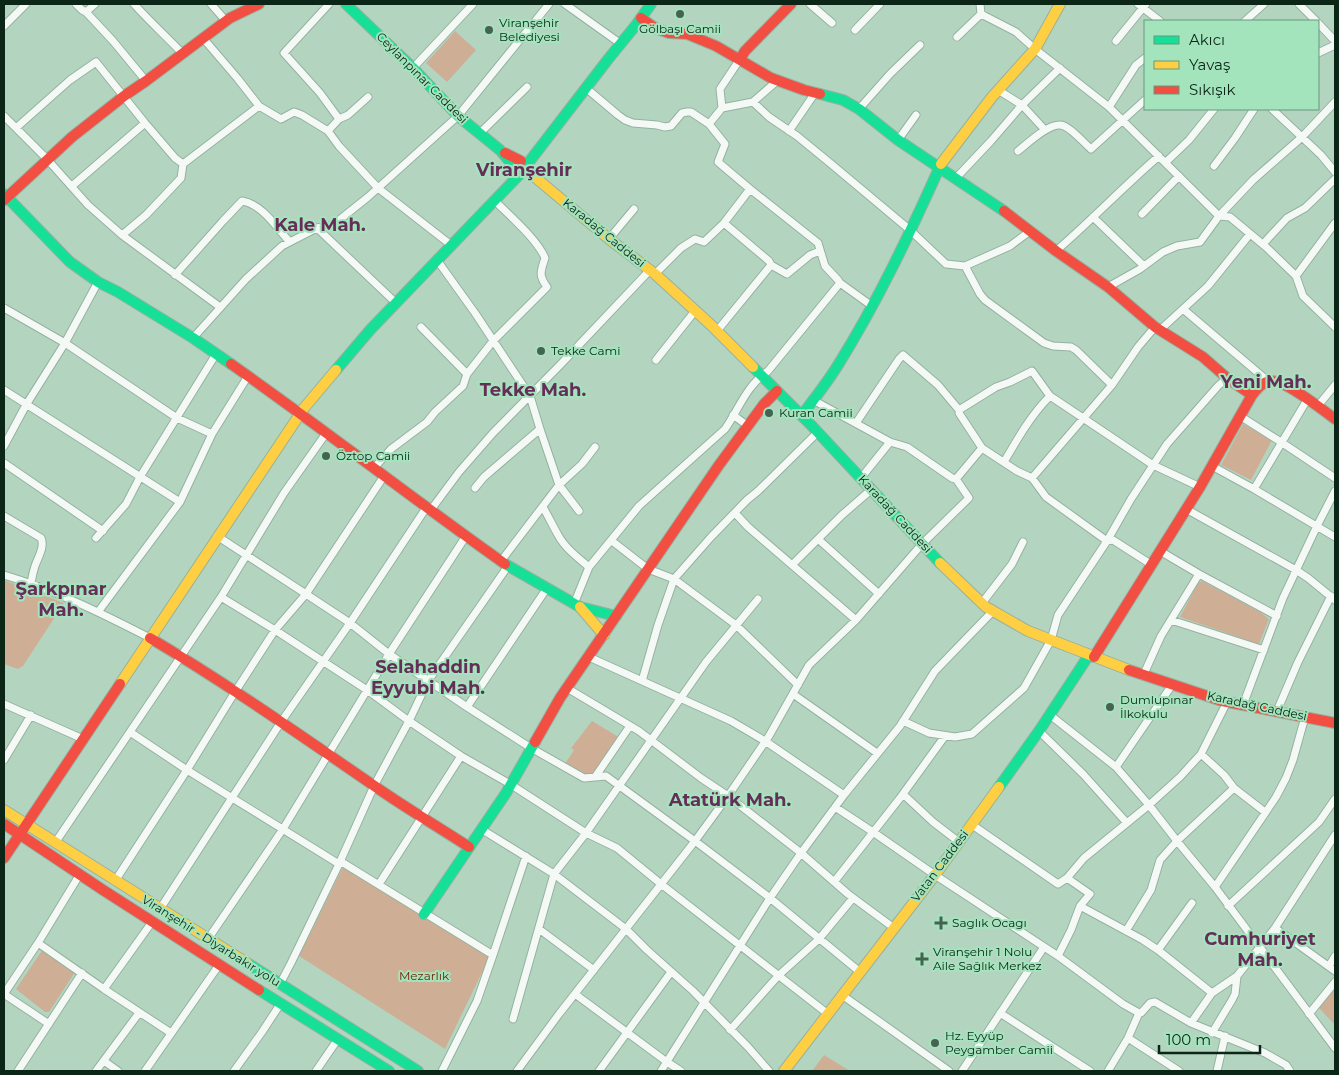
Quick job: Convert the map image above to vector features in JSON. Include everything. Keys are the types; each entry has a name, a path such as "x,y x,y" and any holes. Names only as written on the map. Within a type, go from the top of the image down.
{"street":[{"path":"4,26 26,4"},
{"path":"76,4 113,41 146,81"},
{"path":"86,12 96,4"},
{"path":"134,4 182,53"},
{"path":"211,4 226,20"},
{"path":"259,4 226,20 124,96 72,137 5,197 70,262 98,282 194,338 327,432 428,509 505,564 577,606 604,635"},
{"path":"329,4 284,53 320,93 339,118"},
{"name":"Ceylanpınar Caddesi","path":"346,4 413,68 458,116 523,168"},
{"path":"413,68 473,4"},
{"path":"194,338 246,279 282,246 317,228 333,225 378,188 458,116 549,4"},
{"path":"565,4 621,44"},
{"path":"4,858 300,414 370,330 523,168 636,26 651,4"},
{"path":"722,108 720,89 740,58 791,4"},
{"path":"810,4 832,23"},
{"path":"855,30 880,4"},
{"path":"980,4 981,14"},
{"path":"802,415 837,367 872,306 942,161 998,90 1035,49 1060,4"},
{"path":"1246,20 1264,4"},
{"path":"1299,4 1315,20"},
{"path":"1116,41 1142,5 1159,20"},
{"path":"957,37 981,14"},
{"path":"981,14 1016,32 1110,107 1219,216 1230,217 1263,244 1296,276 1303,296 1335,327"},
{"path":"641,18 655,28 669,33 687,34 716,46 740,58 771,78 843,100 939,168 997,205 1056,251 1108,287 1157,329 1203,357 1227,378 1252,395 1261,385 1272,381 1285,386 1335,419"},
{"path":"1319,24 1335,41"},
{"path":"202,38 259,106 281,119 294,112 328,131 339,146 378,188 451,245"},
{"path":"858,109 920,45"},
{"path":"1319,53 1335,45"},
{"path":"1110,107 1136,65 1144,59"},
{"path":"16,128 70,80 96,62 145,123 175,158 183,164"},
{"path":"956,178 1022,106 1060,68"},
{"path":"708,124 722,108 752,102 778,80"},
{"path":"479,134 527,87"},
{"path":"586,88 618,115 633,123 671,126 682,113 691,112 708,124 725,144 718,162 818,243 825,266 840,283 872,306"},
{"path":"998,90 1022,106 1045,130"},
{"path":"789,130 815,93"},
{"path":"328,131 339,118 348,115 368,96"},
{"path":"1018,151 1045,130 1059,124 1065,126 1091,149 1144,101"},
{"path":"752,102 830,163 910,230 946,264 964,266 1010,246 1030,231"},
{"path":"1108,287 1144,266 1163,252 1177,246 1200,242 1219,216 1253,180 1302,137 1335,102"},
{"path":"122,235 146,215 181,178 183,164 259,106"},
{"path":"1166,162 1189,140 1213,110"},
{"path":"1214,166 1253,110"},
{"path":"1273,110 1321,155 1335,172"},
{"path":"898,140 916,114"},
{"path":"4,116 47,159 88,205 122,235 220,308"},
{"path":"72,186 145,123"},
{"path":"1056,251 1159,156"},
{"name":"Karadağ Caddesi","path":"523,168 653,272 717,331 802,415 931,554 982,603 993,611 1028,631 1143,676 1227,702 1335,723"},
{"path":"1142,214 1179,176"},
{"path":"1263,244 1287,218 1305,208 1335,179"},
{"path":"160,909 281,722 428,509 493,433 653,272 694,239 704,242 724,223 750,189"},
{"path":"374,468 391,449 426,422 463,386 467,374 494,341 548,287 543,282 540,273 545,258 543,252 494,200"},
{"path":"175,275 242,201 263,212 289,241"},
{"path":"609,238 634,209"},
{"path":"1093,217 1144,266"},
{"path":"724,223 769,261 771,265 787,274 810,255 820,251"},
{"path":"1296,276 1335,223"},
{"path":"317,228 396,303"},
{"path":"1032,478 1112,385 1138,347 1208,286 1250,234"},
{"path":"437,260 530,396 560,485 579,511"},
{"path":"717,331 771,265"},
{"path":"964,266 985,300 1044,343 1053,346 1071,347 1076,350 1112,385"},
{"path":"4,446 26,405 65,343 98,282"},
{"path":"577,606 589,567 639,506 725,429 742,398 761,376 768,371 840,283"},
{"path":"4,308 65,343 177,418 212,434"},
{"path":"1183,309 1269,382"},
{"path":"656,360 695,311"},
{"path":"421,327 467,374"},
{"path":"96,538 126,504 140,477 216,354"},
{"path":"856,423 903,355 938,385 959,410 982,448 1017,471 1032,478 1046,497 1107,541 1113,540 1152,565"},
{"path":"959,410 996,387 1032,370 1050,396 1153,465 1200,487"},
{"path":"98,612 180,502 212,434 248,376"},
{"path":"903,721 929,733 955,737 972,734 1024,688 1051,640 1058,616 1107,541 1153,465 1167,444 1212,392 1227,378"},
{"path":"1317,407 1335,385"},
{"path":"4,390 180,502"},
{"path":"424,914 510,784 567,688 748,426 764,404 777,391"},
{"name":"Vatan Caddesi","path":"786,1070 935,875 1091,656 1152,565 1200,487 1252,395"},
{"path":"1004,462 1026,425 1050,396"},
{"path":"517,1071 728,796 765,741 809,665 856,620 922,544 969,498 956,479 907,447 890,442 813,400"},
{"path":"1254,489 1307,400"},
{"path":"733,415 748,426"},
{"path":"1240,416 1335,478"},
{"path":"475,488 484,477 540,429"},
{"path":"54,843 182,657 284,493 327,432"},
{"path":"642,681 674,579 747,500 818,432"},
{"path":"861,478 890,442"},
{"path":"280,984 292,963 374,786 409,721 428,680 543,506 595,447"},
{"path":"956,479 982,448"},
{"path":"4,462 103,530"},
{"path":"1212,466 1335,537"},
{"path":"116,881 275,630 306,594 384,476"},
{"path":"792,566 842,514 872,489"},
{"path":"1243,705 1283,598 1335,491"},
{"path":"543,506 558,536 589,567"},
{"path":"1186,509 1296,570 1333,598 1298,662 1277,712"},
{"path":"735,513 792,566 856,620"},
{"path":"4,516 43,541 30,583"},
{"path":"217,536 350,623 389,654 531,748 584,778 606,776 770,898 860,972"},
{"path":"208,939 283,829 389,654 466,536"},
{"path":"818,539 879,594"},
{"path":"612,541 648,569 674,579 736,626 798,685"},
{"path":"982,603 1012,564 1023,542"},
{"path":"1160,551 1277,616"},
{"path":"1143,676 1161,636 1199,574"},
{"path":"4,575 30,583 98,612 150,638 281,722 374,786 468,847"},
{"path":"467,707 547,588"},
{"path":"221,597 367,690 461,756 510,784 586,833 617,848 828,1014"},
{"path":"514,1019 554,874 586,833 706,662 758,599"},
{"path":"577,606 616,616"},
{"path":"661,1071 770,898 835,807 903,721 935,670 993,611"},
{"path":"1171,620 1264,650"},
{"path":"589,657 730,721 765,741 844,795"},
{"path":"1116,767 1172,685"},
{"path":"567,688 651,740 728,796 802,853 853,898 894,928"},
{"path":"792,694 877,753"},
{"path":"971,824 1058,884 1067,878 1084,858 1180,778 1201,754 1227,702"},
{"path":"4,704 83,739"},
{"path":"4,760 31,715"},
{"path":"1050,715 1116,767 1149,805 1215,887 1334,1043"},
{"path":"1215,887 1286,778 1305,717"},
{"path":"595,777 630,726"},
{"path":"1039,731 1083,774 1127,823"},
{"path":"130,732 232,798 339,863 379,884 424,914 493,955"},
{"path":"834,882 903,794 945,736"},
{"path":"1201,754 1224,775 1234,788 1265,812"},
{"path":"379,884 461,756"},
{"path":"1126,930 1150,890 1160,860 1177,841 1234,788"},
{"path":"903,794 958,842"},
{"path":"1228,906 1319,822 1335,799"},
{"path":"835,807 1058,956 1123,1004 1139,1013"},
{"name":"Viranşehir - Diyarbakır yolu","path":"4,810 418,1071"},
{"name":"Viranşehir - Diyarbakır yolu","path":"4,824 219,965 389,1071"},
{"path":"481,829 554,874 626,929 693,991 769,1071"},
{"path":"1191,1023 1212,994 1237,976 1260,948 1335,835"},
{"path":"442,1071 477,1001 526,856"},
{"path":"49,1024 4,994 80,874"},
{"path":"1058,956 1080,906 1090,894 1067,878"},
{"path":"730,1030 779,975 819,939 853,898"},
{"path":"1158,950 1192,903"},
{"path":"1080,906 1126,930 1158,950 1212,994"},
{"path":"104,989 152,922"},
{"path":"1275,928 1335,972"},
{"path":"539,929 594,970"},
{"path":"38,943 171,1033"},
{"path":"962,1071 1044,947"},
{"path":"1329,966 1335,956"},
{"path":"145,1071 219,965"},
{"path":"599,1071 671,972"},
{"path":"18,1071 82,973"},
{"path":"1212,1033 1235,994 1237,976"},
{"path":"1310,1014 1335,982"},
{"path":"575,994 681,1071"},
{"path":"842,995 950,1071"},
{"path":"1108,1071 1128,1038 1139,1013 1150,1003 1155,1002 1212,1033 1225,1036 1264,1053 1286,1065 1290,1071"},
{"path":"234,1071 280,1003"},
{"path":"96,1071 139,1012"},
{"path":"1000,1013 1090,1071"},
{"path":"1217,1071 1225,1036"},
{"path":"1128,1038 1179,1071"},
{"path":"316,1071 338,1039"},
{"path":"104,1062 118,1071"}],"green space":[{"path":"455,31 476,50 447,82 426,63"},
{"path":"1243,424 1272,440 1251,480 1221,465"},
{"path":"4,580 64,603 23,666 18,669 4,664"},
{"path":"1202,581 1260,612 1269,619 1259,644 1180,617 1198,583"},
{"path":"592,721 617,737 598,770 586,776 565,764 574,750 571,748"},
{"name":"Mezarlık","path":"343,867 488,955 489,958 445,1049 299,956"},
{"path":"43,949 75,972 49,1012 45,1012 16,989"},
{"path":"1335,986 1335,1025 1319,1008"},
{"path":"824,1055 850,1071 812,1071"}],"traffic: fast":[{"path":"346,4 413,68 458,116 500,150 516,169"},
{"path":"529,162 651,4"},
{"path":"820,94 843,100 859,109 898,140 1004,211"},
{"path":"802,415 834,372 867,316 941,164"},
{"path":"336,370 370,330 519,175"},
{"path":"4,194 70,262 98,282 118,292 193,338 231,364"},
{"path":"753,367 812,426 940,563"},
{"path":"505,564 580,607 616,616"},
{"path":"999,787 1039,731 1089,655"},
{"path":"424,914 506,793 535,742"},
{"path":"247,963 418,1071"},
{"path":"259,990 389,1071"}],"traffic: slow":[{"path":"941,164 992,97 1035,49 1060,4"},
{"path":"530,173 609,239 655,274 711,325 753,367"},
{"path":"120,684 304,408 336,370"},
{"path":"940,563 986,607 1028,631 1129,670"},
{"path":"580,607 604,635"},
{"path":"784,1071 935,875 999,787"},
{"path":"4,810 247,963"}],"traffic: jam":[{"path":"4,200 72,137 124,96 230,18 259,4"},
{"path":"740,59 745,51 791,4"},
{"path":"641,18 655,28 669,33 687,34 716,46 771,78 820,94"},
{"path":"505,153 521,161"},
{"path":"1004,211 1056,251 1108,287 1155,327 1203,357 1227,378 1252,395"},
{"path":"231,364 505,564"},
{"path":"1094,657 1200,487 1252,395 1262,384 1271,381 1285,385 1304,396 1335,419"},
{"path":"535,742 560,698 719,465 764,404 777,391"},
{"path":"150,638 235,691 397,801 469,847"},
{"path":"1129,670 1222,701 1335,723"},
{"path":"4,858 120,684"},
{"path":"4,824 259,990"}],"place":[{"name":"Gölbaşı Camii","path":"680,14"},
{"name":"Viranşehir Belediyesi","path":"489,30"},
{"name":"Tekke Cami","path":"541,351"},
{"name":"Kuran Camii","path":"769,413"},
{"name":"Öztop Camii","path":"326,456"},
{"name":"Dumlupınar İlkokulu","path":"1110,707"},
{"name":"Saglık Ocagı","path":"941,923"},
{"name":"Viranşehir 1 Nolu Aile Sağlık Merkez","path":"922,959"},
{"name":"Hz. Eyyüp Peygamber Camii","path":"935,1043"}],"district":[{"name":"Viranşehir","path":"524,170"},
{"name":"Kale Mah.","path":"320,225"},
{"name":"Yeni Mah.","path":"1266,382"},
{"name":"Tekke Mah.","path":"533,390"},
{"name":"Şarkpınar Mah.","path":"61,599"},
{"name":"Selahaddin Eyyubi Mah.","path":"428,678"},
{"name":"Atatürk Mah.","path":"730,800"},
{"name":"Cumhuriyet Mah.","path":"1260,950"}]}
